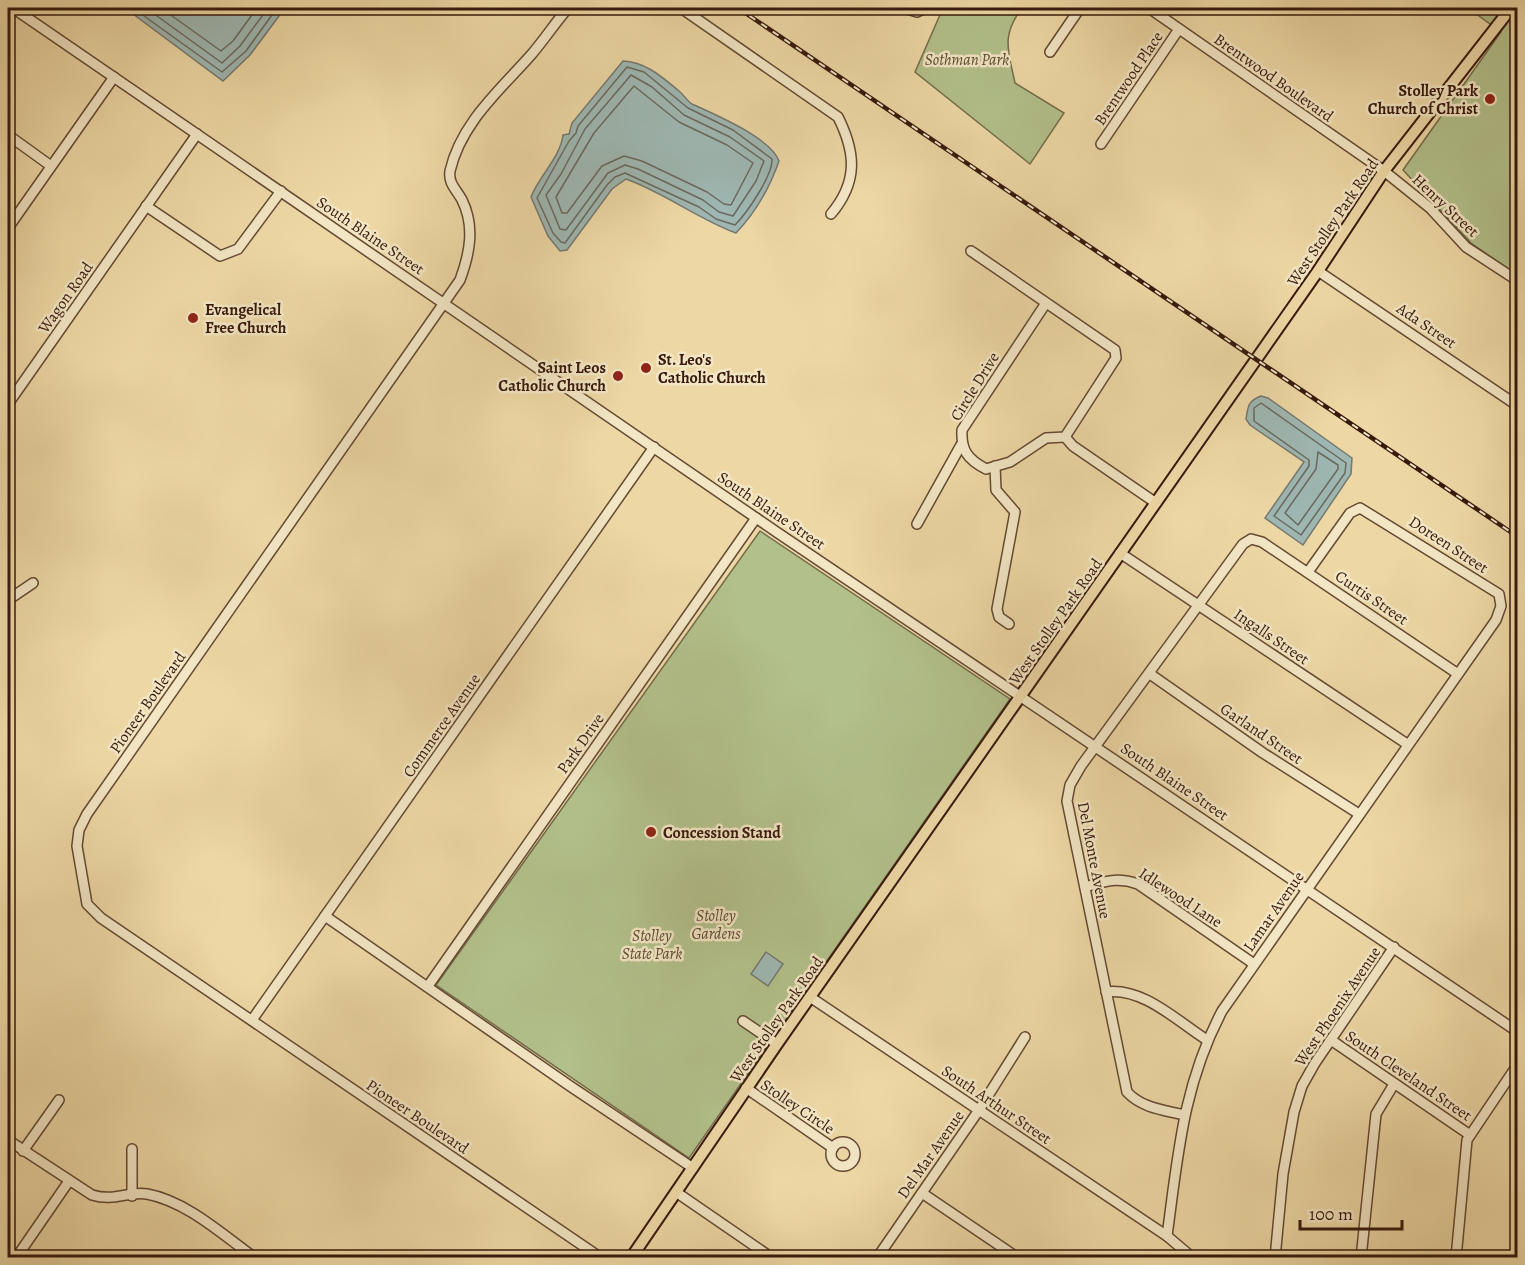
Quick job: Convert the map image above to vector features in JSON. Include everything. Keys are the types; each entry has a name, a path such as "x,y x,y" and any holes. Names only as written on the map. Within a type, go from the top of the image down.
{"main road":[{"name":"West Stolley Park Road","path":"631,1257 746,1088 1318,271 1384,171 1511,8"}],"street":[{"name":"South Blaine Street","path":"13,8 756,518 1518,1032"},
{"name":"Pioneer Boulevard","path":"568,8 531,55 475,117 450,171 450,183 462,199 470,222 468,259 460,280 87,814 79,830 77,846 87,904 101,918 601,1257"},
{"path":"681,8 838,117 850,146 851,178 844,198 831,214"},
{"path":"904,8 917,12 926,8"},
{"path":"1050,52 1080,8"},
{"name":"Brentwood Boulevard","path":"1149,8 1384,171"},
{"name":"Brentwood Place","path":"1101,144 1179,29"},
{"path":"8,228 114,77"},
{"name":"Wagon Road","path":"8,404 197,134"},
{"path":"8,135 51,166"},
{"name":"Henry Street","path":"1384,171 1430,208 1466,247 1518,281"},
{"path":"146,207 220,256 238,249 281,191"},
{"path":"971,251 1115,350 1116,358 1065,437"},
{"name":"Ada Street","path":"1318,271 1518,406"},
{"name":"Circle Drive","path":"994,466 986,469 975,464 967,456 961,445 962,430 1046,303"},
{"path":"1065,437 1072,446 1156,503"},
{"path":"1009,624 999,617 997,609 1015,512 996,490 994,466 1010,462 1046,438 1065,437"},
{"path":"917,524 961,445"},
{"name":"Commerce Avenue","path":"252,1020 654,447"},
{"name":"Doreen Street","path":"1308,572 1350,513 1360,507 1499,594 1500,608"},
{"name":"Park Drive","path":"428,987 756,518"},
{"name":"Del Monte Avenue","path":"1184,1115 1148,1107 1135,1101 1126,1092 1067,801 1070,784 1243,544 1251,539 1268,546"},
{"name":"Curtis Street","path":"1268,546 1458,674"},
{"name":"Ingalls Street","path":"1120,553 1407,744"},
{"path":"8,600 33,582"},
{"name":"Lamar Avenue","path":"1167,1236 1184,1115 1191,1082 1207,1040 1222,1011 1496,620 1500,608"},
{"name":"Garland Street","path":"1150,674 1263,753 1359,814"},
{"name":"Idlewood Lane","path":"1085,887 1110,879 1124,879 1138,884 1254,964"},
{"path":"325,916 570,1086 693,1168"},
{"name":"West Phoenix Avenue","path":"1275,1257 1283,1174 1294,1112 1302,1086 1394,947"},
{"path":"1106,992 1120,990 1139,995 1207,1040"},
{"name":"South Arthur Street","path":"810,997 1167,1236"},
{"path":"743,1021 777,1044"},
{"name":"Del Mar Avenue","path":"877,1257 979,1110 1025,1037"},
{"name":"South Cleveland Street","path":"1331,1040 1470,1135"},
{"path":"1456,1257 1470,1135 1518,1064"},
{"path":"1361,1257 1376,1114 1395,1084"},
{"name":"Stolley Circle","path":"746,1088 833,1148"},
{"path":"23,1150 59,1100"},
{"path":"8,1140 92,1195 107,1200 144,1194 173,1202 255,1257"},
{"path":"132,1149 132,1196"},
{"path":"8,1255 14,1257 69,1181"},
{"path":"676,1192 772,1257"},
{"path":"922,1192 1018,1257"},
{"path":"1167,1236 1193,1257"}],"green space":[{"name":"Sothman Park","path":"943,8 1022,8 1011,27 1008,44 1015,83 1064,113 1030,164 915,72"},
{"path":"1468,8 1517,8 1517,275 1471,243 1403,170 1501,32"},
{"name":"Stolley State Park","path":"760,531 1010,699 689,1158 436,985"}],"water":[{"path":"125,8 285,8 250,55 223,81"},
{"path":"623,61 639,64 653,71 692,104 754,135 774,152 779,161 771,180 756,208 736,233 626,179 612,189 567,250 560,251 548,236 531,197 554,159 563,135 569,134 572,123"},
{"path":"1261,396 1268,398 1352,458 1351,474 1303,545 1265,518 1304,462 1250,425 1246,419 1249,404"},
{"path":"766,952 783,964 768,986 751,974"}],"railway":[{"path":"738,8 1518,537"}],"place":[{"name":"Stolley Park Church of Christ","path":"1490,99"},
{"name":"Evangelical Free Church","path":"193,318"},
{"name":"St. Leo's Catholic Church","path":"646,368"},
{"name":"Saint Leos Catholic Church","path":"618,376"},
{"name":"Concession Stand","path":"651,832"}],"park label":[{"name":"Stolley Gardens","path":"716,924"}]}
